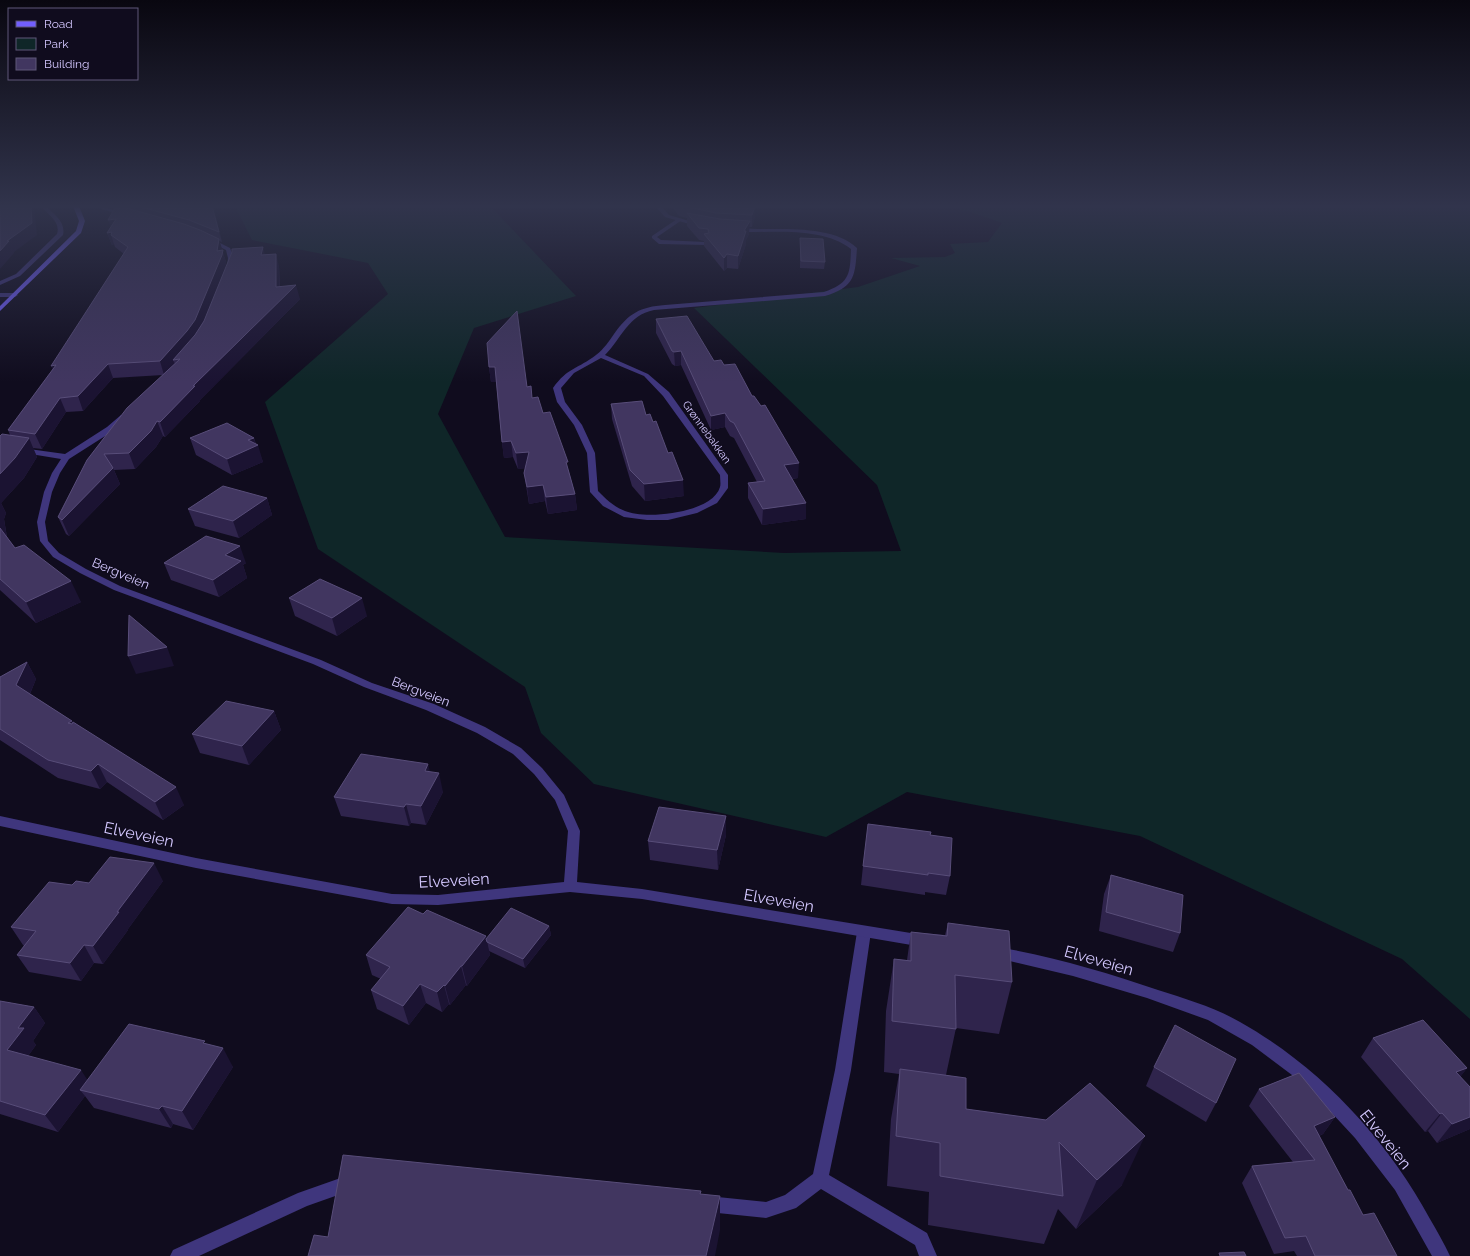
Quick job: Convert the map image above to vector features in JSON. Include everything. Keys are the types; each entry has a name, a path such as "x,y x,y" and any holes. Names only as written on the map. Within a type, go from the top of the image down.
{"main road":[{"path":"0,308 46,265"}],"street":[{"path":"0,283 18,274 28,265"},
{"path":"225,280 229,265"},
{"name":"Grønnebakkan","path":"600,355 646,375 666,394 724,475 724,488 714,501 688,512 668,517 647,517 624,514 606,504 594,492 591,453 578,425 561,402 557,388 564,377 578,367 600,355 629,319 638,312 655,308 692,304 825,294 838,290 849,283 853,265"},
{"path":"0,295 15,295"},
{"path":"0,446 66,457 110,429 132,410"},
{"name":"Bergveien","path":"66,457 48,492 41,522 44,541 56,555 83,571 117,588 317,662 368,686 430,707 481,730 517,751 538,771 560,798 574,831 570,887"},
{"name":"Elveveien","path":"0,822 180,860 392,899 438,900 570,887 642,894 934,943"},
{"path":"695,1203 766,1210 790,1202 820,1179 843,1070 864,932"},
{"name":"Elveveien","path":"988,951 1062,967 1110,980 1179,1002 1233,1026 1274,1052 1317,1086 1366,1138 1396,1176 1441,1256"},
{"path":"179,1256 304,1198 365,1177"},
{"path":"820,1179 921,1239 928,1256"}],"green space":[{"path":"369,265 546,265 576,296 474,328 438,414 505,537 784,553 901,551 877,485 694,308 858,287 920,266 915,265 1470,265 1470,1019 1402,959 1140,836 907,792 826,837 594,784 541,733 525,687 318,549 265,402 388,294"}],"building":[{"path":"117,265 218,265 195,320 160,361 108,364 78,396 60,398 35,434 8,430 56,365 51,366"},
{"path":"227,265 276,265 276,287 296,285 193,386 195,386 160,422 157,421 151,431 129,453 104,454 113,468 62,520 58,517 87,460 127,408 180,359 173,360 195,335 204,321"},
{"path":"517,311 527,387 531,386 532,398 538,397 543,413 550,412 568,462 566,462 575,494 546,497 543,485 527,487 524,473 529,452 516,453 511,441 502,442 495,367 489,367 487,343"},
{"path":"687,316 714,361 721,360 724,365 735,364 752,396 754,396 761,406 765,405 799,463 784,465 806,503 763,509 748,483 765,481 734,423 730,421 725,413 711,416 681,351 672,351 656,319"},
{"path":"642,401 646,415 650,414 653,422 656,421 668,453 672,452 683,480 644,484 630,470 611,404"},
{"path":"227,423 254,438 248,440 258,445 227,459 190,438"},
{"path":"2,434 29,438 15,458 0,474 0,436"},
{"path":"223,486 267,498 233,521 188,509"},
{"path":"0,528 15,548 24,545 71,581 26,602 0,579"},
{"path":"206,536 240,546 225,555 241,561 213,580 164,563"},
{"path":"320,579 362,598 332,618 289,598"},
{"path":"129,615 167,647 128,656"},
{"path":"27,662 16,685 72,721 68,723 72,724 73,722 176,787 155,802 98,764 91,771 48,760 0,729 0,677"},
{"path":"226,701 274,711 242,746 192,734"},
{"path":"361,754 428,764 425,771 439,773 421,806 406,804 404,807 334,797"},
{"path":"659,807 726,816 717,850 648,841"},
{"path":"868,824 931,832 930,835 952,838 950,876 928,873 928,875 863,866"},
{"path":"110,857 154,863 93,946 84,945 70,963 17,955 36,931 11,927 49,882 72,885 76,881 89,883"},
{"path":"1111,875 1183,895 1180,933 1106,912"},
{"path":"408,907 423,914 427,910 486,936 445,986 444,985 437,992 420,984 403,1006 371,990 390,967 366,955"},
{"path":"511,908 549,926 523,959 487,942 486,939"},
{"path":"948,923 1009,931 1012,982 955,975 956,1029 892,1021 894,959 911,961 911,932 947,936"},
{"path":"0,1001 34,1007 18,1028 24,1028 7,1050 81,1070 45,1115 0,1101"},
{"path":"1423,1020 1467,1068 1456,1072 1470,1087 1470,1117 1452,1124 1442,1113 1440,1114 1373,1038"},
{"path":"129,1024 205,1041 203,1043 223,1048 182,1111 162,1106 159,1109 80,1090"},
{"path":"1175,1025 1236,1059 1216,1103 1154,1067"},
{"path":"900,1069 966,1078 966,1109 1046,1120 1090,1083 1145,1136 1097,1180 1059,1142 1063,1196 940,1176 940,1143 896,1136"},
{"path":"1299,1073 1335,1117 1314,1126 1348,1190 1350,1190 1363,1215 1374,1213 1397,1256 1315,1256 1306,1236 1285,1238 1252,1166 1315,1160 1259,1089"},
{"path":"343,1155 701,1191 700,1194 720,1196 706,1256 308,1256 314,1235 328,1237"},
{"path":"1244,1252 1246,1256 1220,1256 1219,1253"}]}
